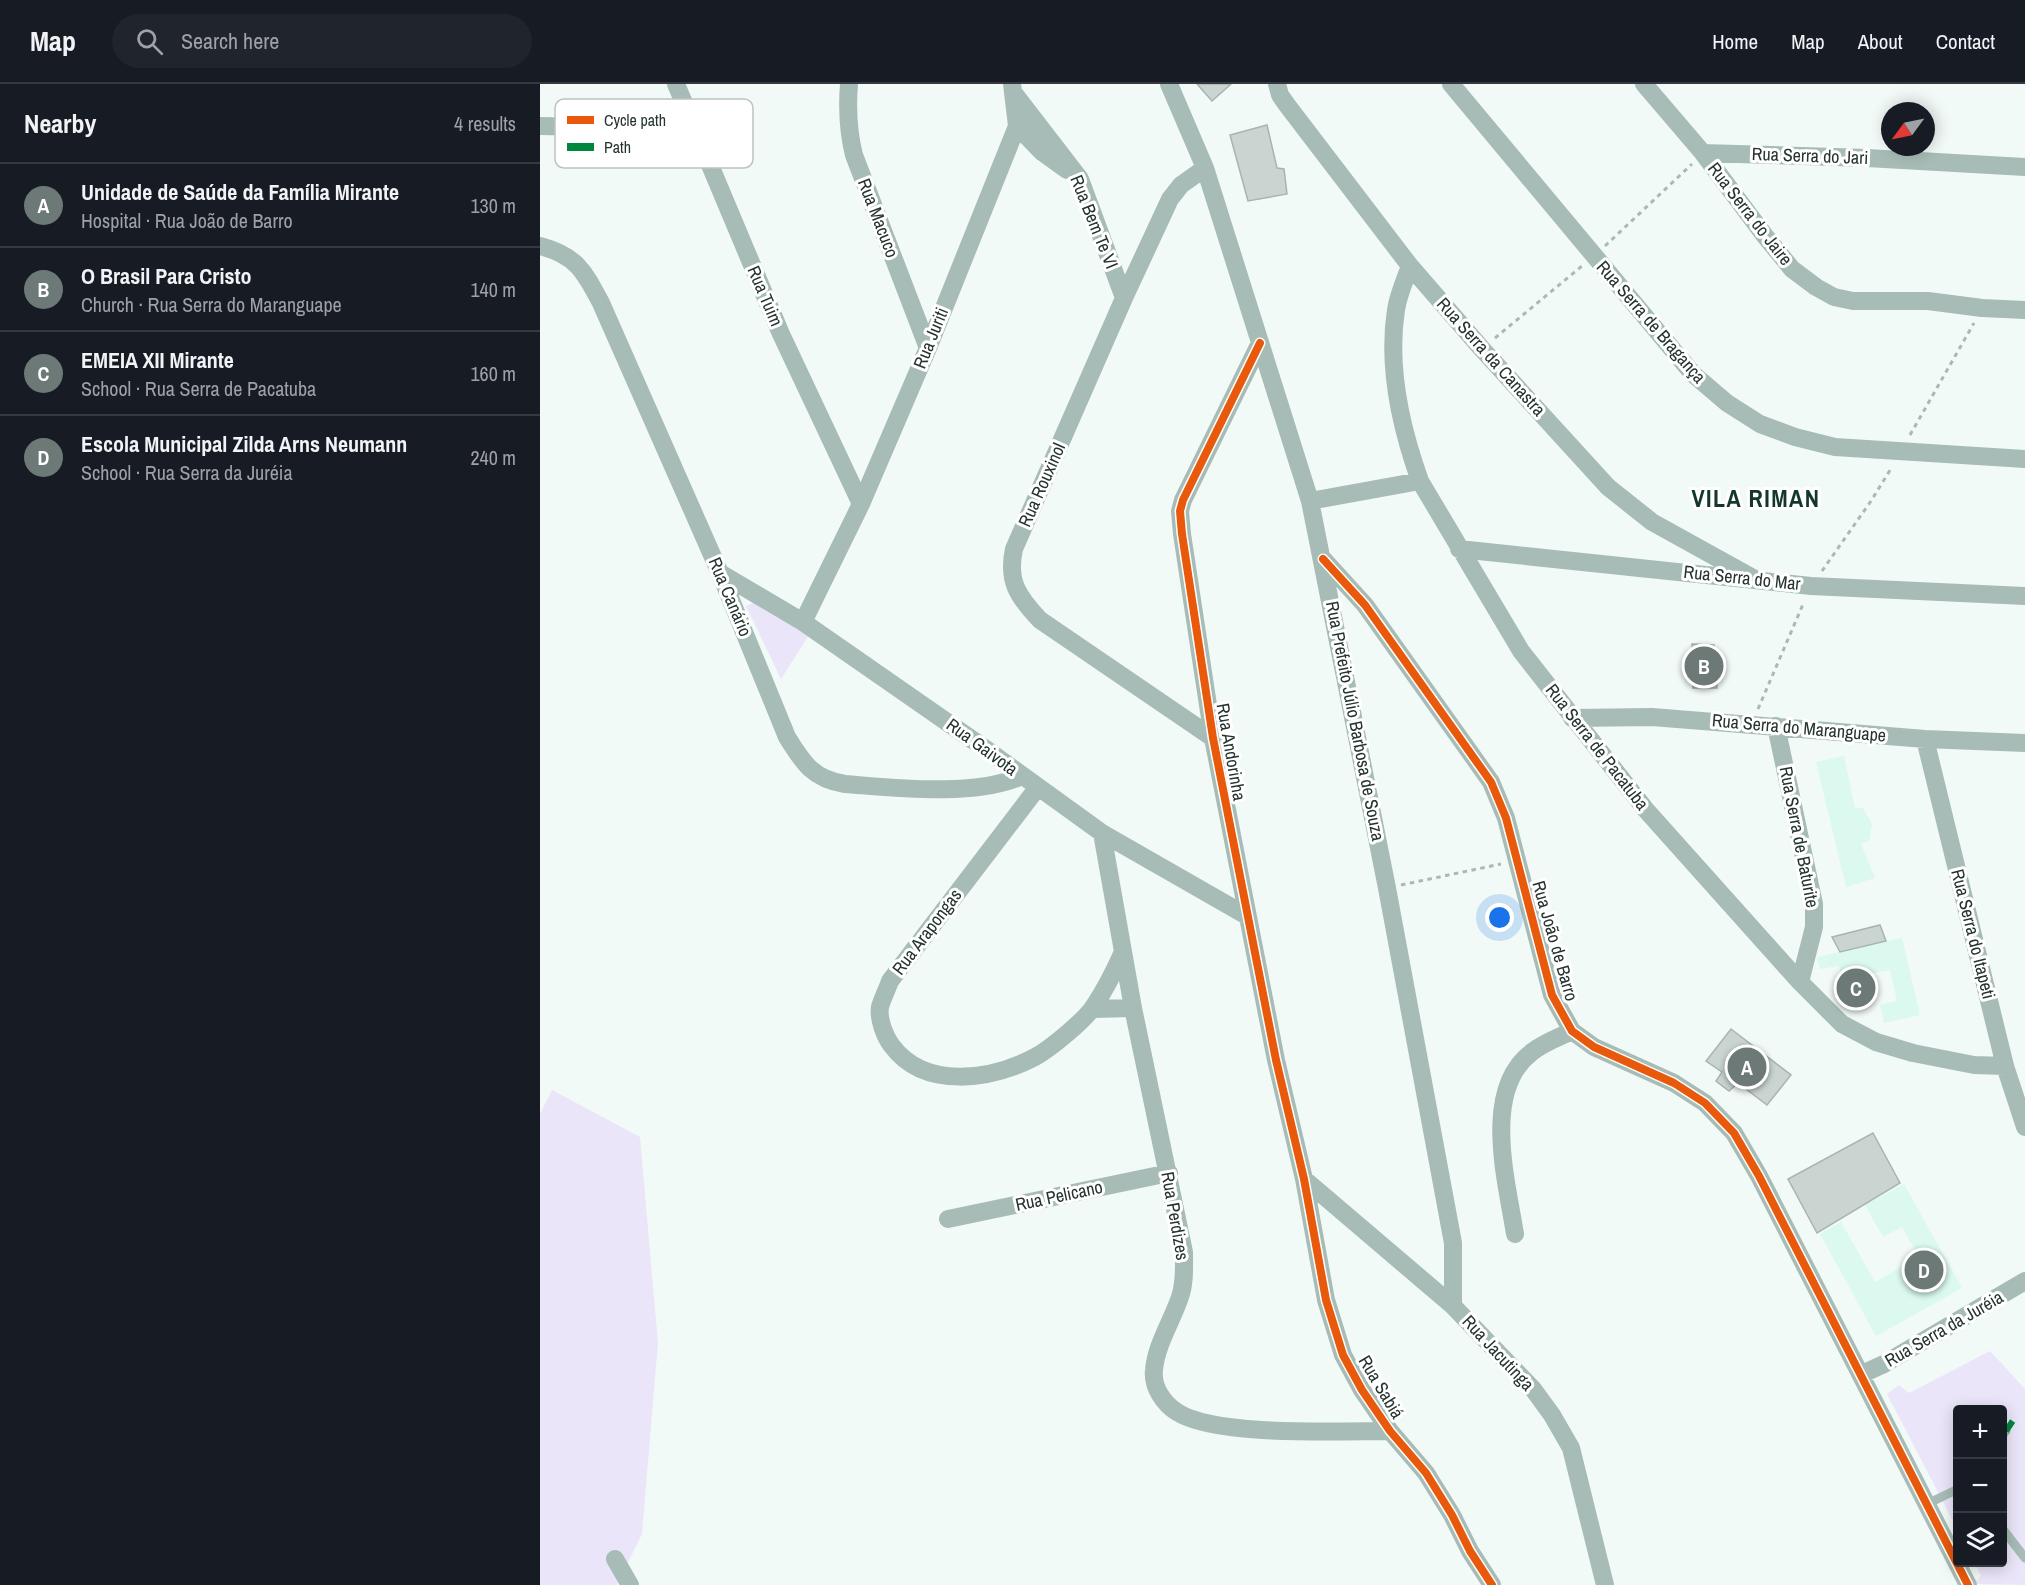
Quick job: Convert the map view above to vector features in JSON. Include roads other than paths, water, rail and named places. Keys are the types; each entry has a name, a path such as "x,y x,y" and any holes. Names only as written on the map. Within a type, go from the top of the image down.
{"street":[{"name":"Rua Tuim","path":"676,84 682,99"},
{"name":"Rua Macuco","path":"849,84 848,129 854,155 928,348"},
{"name":"Rua Prefeito Júlio Barbosa de Souza","path":"1169,84 1205,168 1310,501 1387,888 1453,1243 1453,1306"},
{"name":"Rua Serra da Canastra","path":"1277,84 1280,95 1287,105 1410,266 1608,487 1630,506 1679,538 1755,579"},
{"name":"Rua Serra de Bragança","path":"1451,84 1693,374 1727,403 1760,424 1795,437 1835,447 2025,459"},
{"name":"Rua Serra do Jaire","path":"1644,84 1703,153 1765,237 1792,269 1816,287 1833,297 1853,301 1928,301 1982,308 2025,310"},
{"path":"1013,88 1017,126 1042,152 1080,179"},
{"name":"Rua Bem Te VI","path":"1013,88 1080,179 1124,298"},
{"path":"540,126 555,126"},
{"name":"Rua Juriti","path":"803,622 861,504 928,348 1017,126"},
{"name":"Rua Serra do Jari","path":"1703,153 1866,158 2025,167"},
{"name":"Rua Tuim","path":"711,168 781,334 861,504"},
{"name":"Rua Rouxinol","path":"1205,168 1181,185 1170,199 1014,549 1010,565 1012,580 1018,594 1040,620 1213,738"},
{"name":"Rua Canário","path":"540,246 570,257 581,268 592,286 720,573 787,737 813,772 828,781 844,784 954,789 990,787 1022,776"},
{"name":"Rua Serra de Pacatuba","path":"1410,266 1396,308 1394,342 1396,384 1412,459 1420,481 1521,651 1646,810 1800,982 1842,1024 1876,1042 1913,1053 1974,1065 2005,1066"},
{"name":"Rua Andorinha","path":"1260,343 1183,500 1180,511 1213,738 1276,1060 1304,1179"},
{"path":"1310,501 1420,481"},
{"name":"Rua Serra do Mar","path":"1459,549 1811,586 2025,596"},
{"name":"Rua João de Barro","path":"1323,559 1365,605 1491,782 1506,818 1552,995 1572,1031 1594,1047 1674,1083 1705,1103 1734,1133 1759,1176 1862,1374 1968,1585"},
{"name":"Rua Gaivota","path":"720,573 803,622 1102,833 1247,916"},
{"name":"Rua Serra do Maranguape","path":"1572,718 1652,717 1925,739 2025,743"},
{"name":"Rua Serra de Baturite","path":"1776,726 1814,904 1814,927 1800,982"},
{"name":"Rua Serra do Itapeti","path":"1925,739 2005,1066 2025,1127"},
{"name":"Rua Arapongas","path":"1038,787 890,981 880,1009 885,1038 901,1058 918,1069 942,1075 990,1074 1035,1057 1050,1047 1093,1009 1112,977 1122,954"},
{"name":"Rua Perdizes","path":"1102,833 1122,954 1184,1252 1181,1296 1158,1354 1154,1372 1157,1388 1165,1402 1178,1413 1219,1425 1256,1429 1390,1431"},
{"path":"1093,1009 1133,1008"},
{"path":"1515,1234 1503,1159 1502,1120 1506,1090 1517,1067 1532,1052 1572,1031"},
{"name":"Rua Pelicano","path":"948,1219 1169,1173"},
{"name":"Rua Jacutinga","path":"1304,1179 1453,1306 1533,1389 1552,1415 1571,1448 1605,1585"},
{"name":"Rua Sabiá","path":"1304,1179 1326,1300 1344,1355 1362,1390 1390,1431 1426,1473 1491,1585"},
{"name":"Rua Serra da Juréia","path":"1862,1374 1884,1364 2025,1281"},
{"path":"615,1559 630,1585"}],"lane":[{"path":"1927,1504 1953,1491"},
{"path":"2007,1535 2025,1558"}],"place":[{"name":"O Brasil Para Cristo","path":"1704,666"},
{"name":"EMEIA XII Mirante","path":"1856,988"},
{"name":"Unidade de Saúde da Família Mirante","path":"1747,1067"},
{"name":"Escola Municipal Zilda Arns Neumann","path":"1924,1270"}],"district":[{"name":"VILA RIMAN","path":"1756,499"}]}
